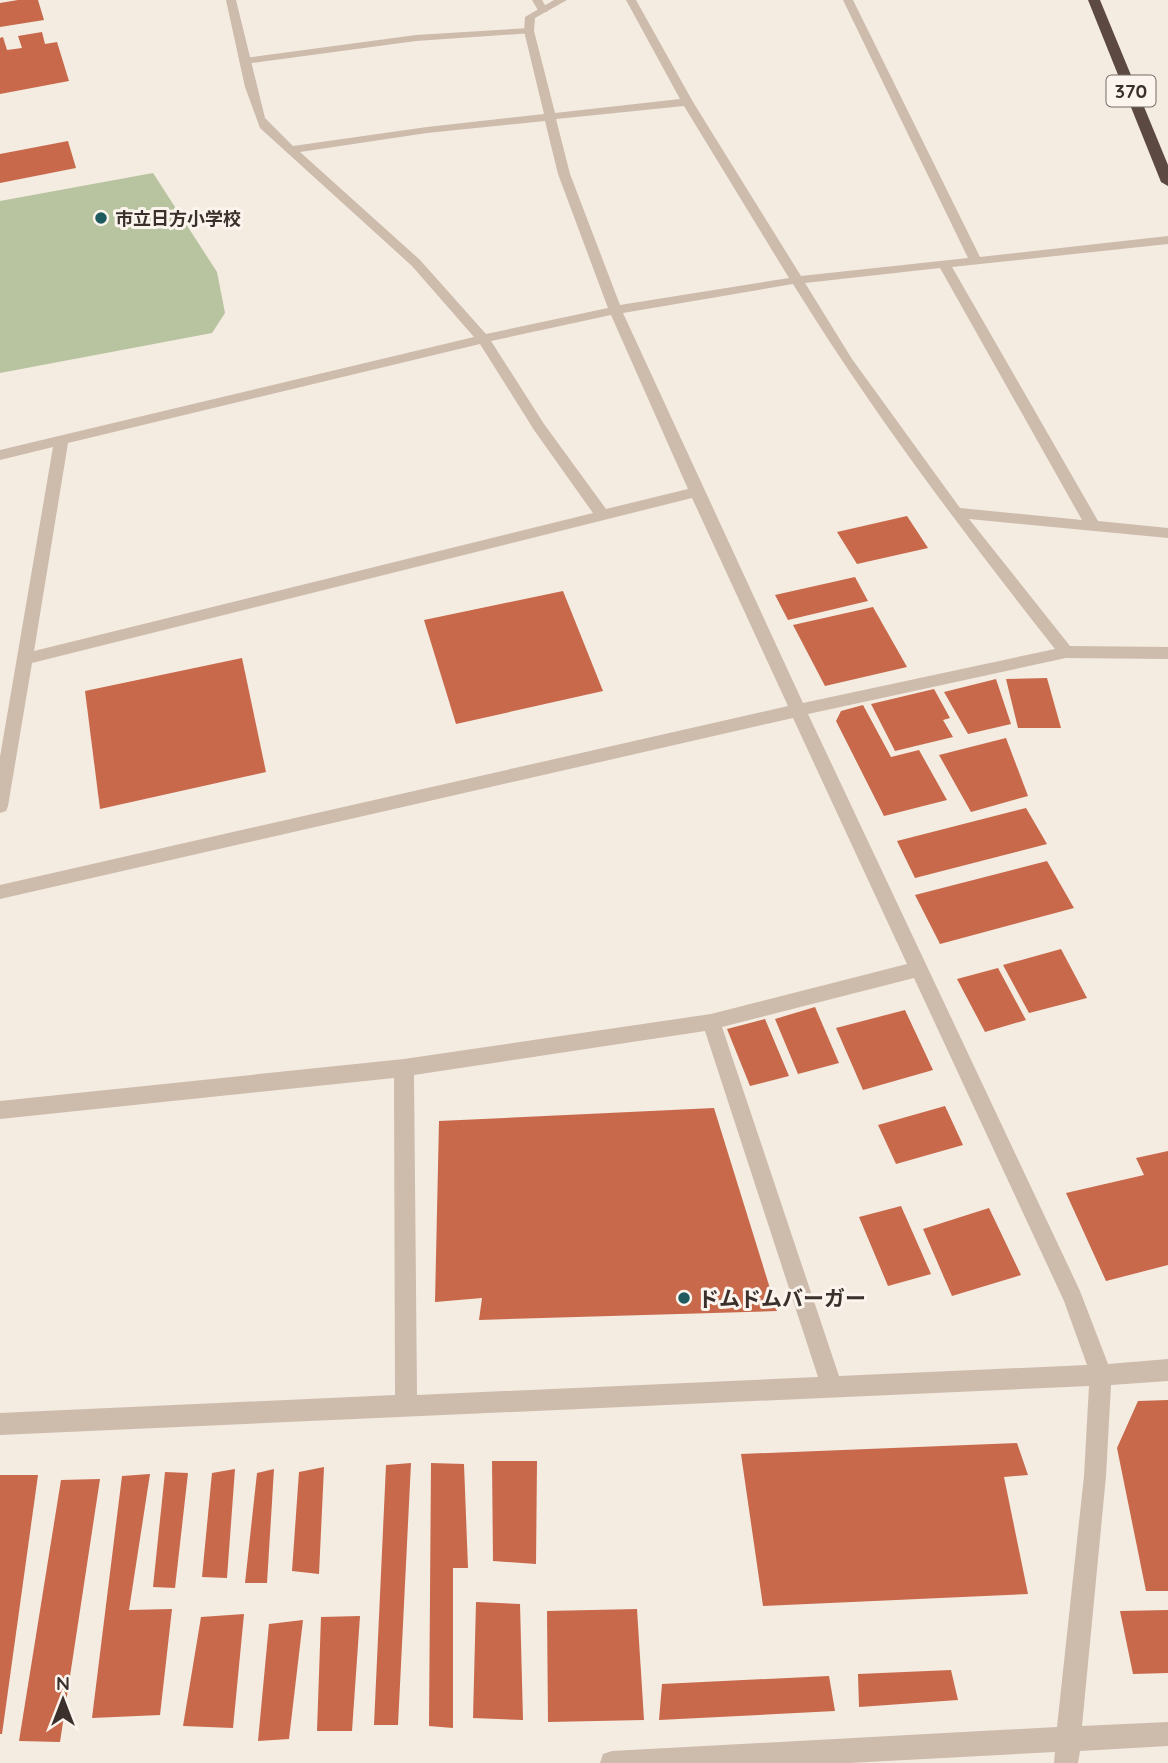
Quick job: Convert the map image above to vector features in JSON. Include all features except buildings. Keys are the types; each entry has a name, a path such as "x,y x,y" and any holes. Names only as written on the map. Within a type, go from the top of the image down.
{"highway":[{"name":"370","path":"1094,0 1168,182"}],"street":[{"path":"231,0 262,125 294,149 308,167 416,263 483,338 539,427 603,516"},
{"path":"562,0 540,5 530,17 529,31 564,174 615,310 696,492 1073,1297 1101,1375 1095,1476 1067,1751"},
{"path":"631,0 687,102 847,361 956,513 1066,652"},
{"path":"848,0 975,260"},
{"path":"244,61 416,38 529,31"},
{"path":"294,149 426,130 687,102"},
{"path":"0,455 483,338 615,310 797,280 1168,240"},
{"path":"943,263 1093,526"},
{"path":"0,806 61,441"},
{"path":"24,659 696,492"},
{"path":"956,513 1168,533"},
{"path":"0,892 1066,652 1168,653"},
{"path":"0,1110 404,1068 711,1023 919,969"},
{"path":"711,1023 832,1387"},
{"path":"404,1068 406,1407"},
{"path":"0,1424 1168,1370"},
{"path":"612,1763 1067,1751 1168,1734"}],"green space":[{"path":"153,173 217,272 225,313 212,333 0,373 0,201"}],"place":[{"name":"市立日方小学校","path":"101,218"},
{"name":"ドムドムバーガー","path":"684,1298"}]}
